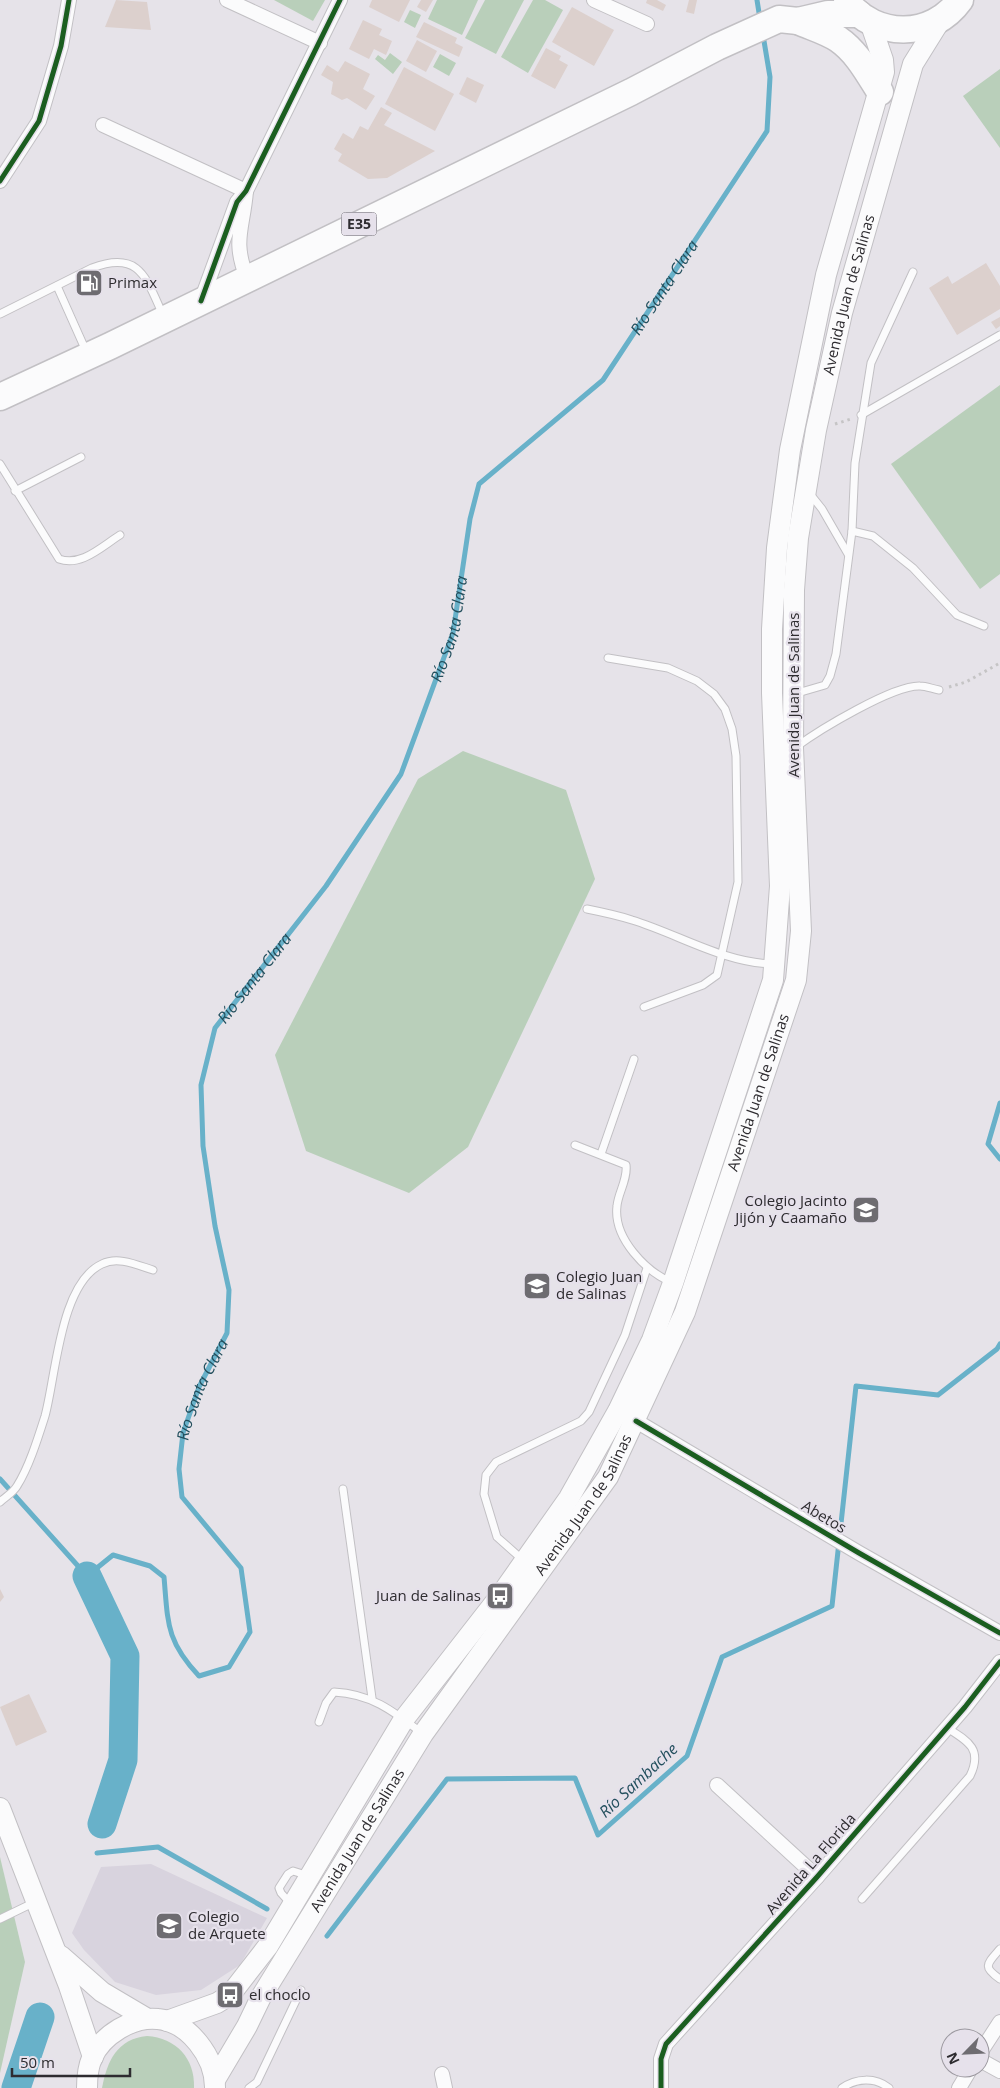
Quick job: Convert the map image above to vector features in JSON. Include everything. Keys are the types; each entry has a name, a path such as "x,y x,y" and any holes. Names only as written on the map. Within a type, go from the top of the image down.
{"highway":[{"name":"E35","path":"0,397 89,356 631,92 716,47 785,16 858,12 890,29 909,30 941,19 960,0"},
{"path":"785,16 836,38 858,58 880,92"}],"main road":[{"name":"Avenida Juan de Salinas","path":"215,2084 261,1997 423,1734 608,1477 636,1421 685,1312 796,980 801,932 793,748 772,629 777,548 790,450 826,275 880,92 884,72 883,60 858,12"},
{"name":"Avenida Juan de Salinas","path":"167,2021 217,2002 230,1995 268,1946 404,1719 525,1561 569,1498 618,1410 652,1340 673,1283 774,980 780,886 782,694 798,538 816,430 842,313 912,64 941,19"},
{"path":"673,1283 692,1290"},
{"path":"0,1808 83,2024 92,2057 87,2088"},
{"path":"56,1951 102,1992 146,2018 167,2021 192,2036 203,2049 211,2064 215,2084"},
{"path":"92,2057 113,2033 146,2018"}],"street":[{"path":"0,181 39,121 61,46 69,0"},
{"path":"227,0 320,43"},
{"path":"201,301 230,216 237,202 246,191 340,0"},
{"path":"594,0 646,24"},
{"path":"103,125 246,191"},
{"path":"246,191 237,241 240,259 247,278"},
{"name":"Abetos","path":"636,1421 1000,1633"},
{"name":"Avenida La Florida","path":"661,2088 661,2059 666,2044 817,1878 1000,1662"},
{"path":"718,1785 817,1878"},
{"path":"990,2038 1000,2022"},
{"path":"442,2074 445,2088"}],"lane":[{"path":"0,314 107,263 129,263 136,267 149,282 165,318"},
{"path":"782,694 825,685 830,676 836,654 852,530 855,463 871,364 913,272"},
{"path":"57,286 89,356"},
{"path":"862,415 1000,335"},
{"path":"15,491 81,457"},
{"path":"0,464 15,491 59,559 69,563 82,559 120,535"},
{"path":"806,490 822,509 848,554"},
{"path":"852,530 873,536 913,568 957,615 984,626"},
{"path":"608,658 668,668 698,681 714,694 725,709 732,729 736,756 738,882 720,953 717,975 703,986 644,1007"},
{"path":"793,748 823,728 899,690 920,686 939,690"},
{"path":"587,909 632,920 720,953 758,964 776,964"},
{"path":"601,1154 634,1059"},
{"path":"575,1145 626,1165 616,1212 622,1231 630,1250 647,1268 658,1277 673,1283"},
{"path":"0,1502 15,1489 45,1416 63,1323 78,1288 89,1274 103,1263 117,1260 153,1270"},
{"path":"525,1561 497,1537 484,1494 486,1475 496,1462 581,1421 589,1412 625,1334 647,1268"},
{"path":"343,1489 372,1698"},
{"path":"320,1722 326,1703 334,1692 372,1698 423,1734"},
{"path":"862,1899 970,1776 975,1760 972,1746 964,1738 946,1728"},
{"path":"0,1919 36,1902"},
{"path":"1000,1949 988,1962 988,1968 990,1972 1000,1979"},
{"path":"249,2088 257,2082 301,1990"},
{"path":"842,2088 849,2083 867,2080 878,2081 889,2088"}],"path":[{"path":"816,430 862,415"},
{"path":"939,690 966,682 1000,663"}],"shaded area":[{"name":"Colegio de Arquete","path":"151,1864 267,1918 240,1965 201,1990 156,1995 115,1982 84,1950 72,1933 101,1867"}],"green space":[{"path":"274,0 325,0 313,21"},
{"path":"437,0 478,0 462,35 428,19"},
{"path":"485,0 524,0 496,54 465,38"},
{"path":"533,0 545,0 563,10 528,73 501,57"},
{"path":"410,10 421,15 415,28 404,22"},
{"path":"390,53 402,62 393,74 375,59 378,55 385,60"},
{"path":"440,54 456,63 449,76 433,67"},
{"path":"1000,69 1000,148 963,96"},
{"path":"1000,385 1000,574 980,589 891,464"},
{"path":"463,751 566,790 595,879 468,1147 409,1193 306,1151 275,1055 418,779"},
{"path":"0,1857 25,1962 0,2073"},
{"path":"147,2036 167,2041 175,2045 182,2052 191,2068 194,2088 102,2088 107,2069 115,2053 128,2042"}],"building":[{"path":"116,0 147,2 151,30 105,27"},
{"path":"372,0 410,0 399,22 369,7"},
{"path":"421,0 433,0 426,12 417,7"},
{"path":"647,0 657,0 666,5 663,11 646,3"},
{"path":"689,0 697,0 694,14 686,12"},
{"path":"572,7 614,30 594,66 552,42"},
{"path":"363,20 382,29 379,35 392,41 386,55 374,49 369,59 349,49"},
{"path":"424,22 457,38 455,43 463,47 459,57 416,37"},
{"path":"417,40 437,51 426,72 406,61"},
{"path":"546,48 561,56 559,60 568,65 555,89 531,76"},
{"path":"345,61 370,74 363,89 375,96 366,110 347,98 342,100 331,94 333,82 321,75 327,65 338,72"},
{"path":"404,67 454,94 435,131 385,104"},
{"path":"467,77 484,85 476,103 459,94"},
{"path":"381,107 392,113 384,125 435,151 387,178 368,179 338,161 342,154 334,149 343,133 353,139 360,126 368,130"},
{"path":"986,263 1000,286 1000,309 957,335 929,288 948,276 952,284"},
{"path":"1000,317 1000,326 996,329 991,322"},
{"path":"0,1589 4,1597 0,1602"},
{"path":"29,1694 47,1732 16,1746 0,1707"}],"waterway":[{"name":"Río Santa Clara","path":"757,0 760,19"},
{"name":"Río Santa Clara","path":"0,1479 87,1576 113,1555 150,1566 164,1577 171,1631 174,1641 188,1664 199,1676 229,1667 250,1632 241,1568 182,1497 179,1469 183,1433 199,1387 227,1333 229,1290 215,1226 203,1146 201,1085 215,1028 326,886 401,774 453,633 470,519 479,484 603,380 767,131 770,77 763,35"},
{"name":"Río Sambache","path":"1000,1103 988,1144 1000,1159"},
{"name":"Río Sambache","path":"327,1936 447,1779 575,1778 598,1835 687,1756 722,1657 832,1606 856,1386 938,1395 997,1349 1000,1344"},
{"name":"Río Santa Clara","path":"87,1576 125,1656 123,1760 102,1824"},
{"path":"97,1853 158,1847 267,1909"},
{"name":"Río Santa Clara","path":"16,2088 40,2017"}],"cycle path":[{"path":"0,181 39,121 61,46 69,0"},
{"path":"201,301 237,202 246,191 340,0"},
{"path":"636,1421 859,1553 1000,1633"},
{"path":"661,2088 661,2059 666,2044 817,1877 965,1707 1000,1662"}],"place":[{"name":"Primax","path":"89,283"},
{"name":"Colegio Jacinto Jijón y Caamaño","path":"866,1210"},
{"name":"Colegio Juan de Salinas","path":"537,1286"},
{"name":"Juan de Salinas","path":"500,1596"},
{"name":"Colegio de Arquete","path":"169,1926"},
{"name":"el choclo","path":"230,1995"}]}
